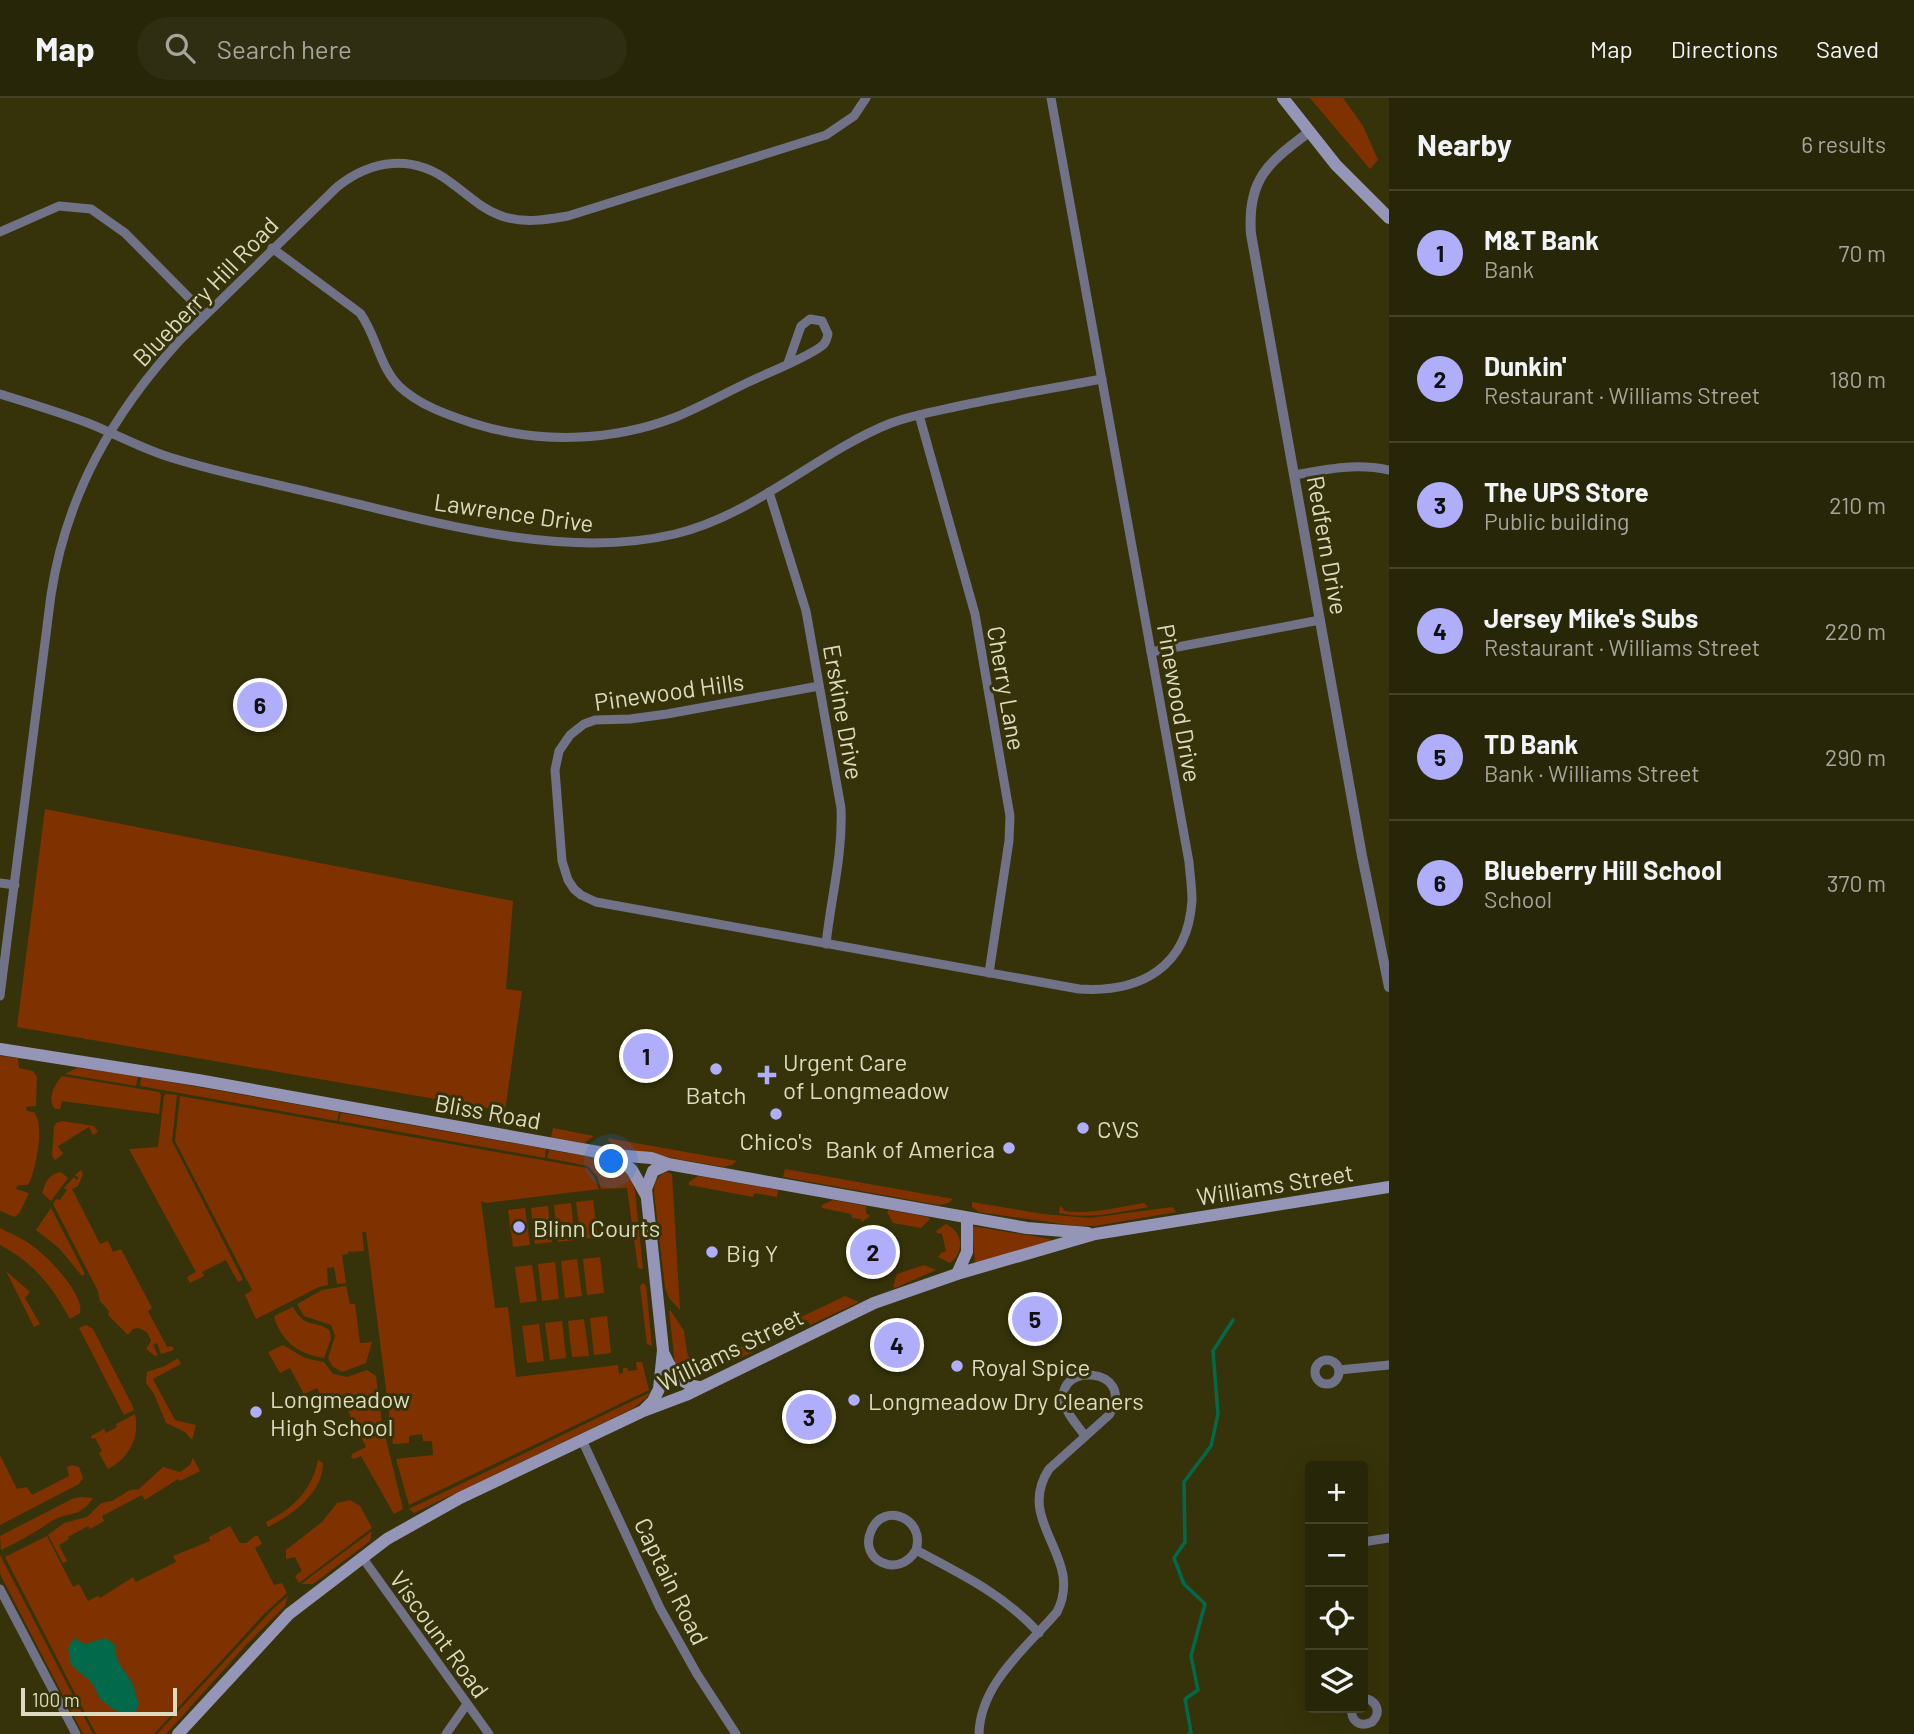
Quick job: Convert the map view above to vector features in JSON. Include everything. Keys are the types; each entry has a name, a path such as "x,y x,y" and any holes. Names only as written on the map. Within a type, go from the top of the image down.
{"main road":[{"path":"1283,98 1355,185 1389,218"},
{"name":"Bliss Road","path":"0,1049 186,1078 615,1155 639,1156 668,1164 967,1218 1055,1232 1095,1234"},
{"path":"615,1155 632,1170 646,1195"},
{"path":"641,1412 651,1405 659,1389 663,1350 646,1195 650,1175 656,1168 668,1164"},
{"name":"Williams Street","path":"178,1734 289,1614 362,1557 434,1511 874,1303 957,1274 1095,1234 1389,1187"},
{"path":"957,1274 967,1252 967,1218"},
{"path":"663,1350 678,1378 699,1387"}],"street":[{"name":"Blueberry Hill Road","path":"0,996 57,559 75,502 110,433 137,389 205,314 337,187 350,176 378,165 395,162 420,166 447,180 494,214 519,220 542,220 580,212 826,135 854,117 866,98"},
{"name":"Pinewood Drive","path":"826,944 1079,989 1121,989 1139,983 1158,971 1180,943 1188,922 1192,889 1152,652 1051,98"},
{"name":"Redfern Drive","path":"1309,132 1272,161 1263,172 1251,199 1250,215 1362,856 1389,987"},
{"path":"0,232 58,206 91,209 125,233 205,314"},
{"path":"272,248 360,313 386,369 403,390 448,415 509,433 582,437 649,425 686,412 788,363 824,344 828,334 822,321 810,319 803,323 788,363"},
{"name":"Lawrence Drive","path":"0,394 89,424 183,462 393,513 468,528 571,543 610,544 677,534 718,519 848,445 891,424 919,415 1102,379"},
{"name":"Cherry Lane","path":"919,415 975,614 1010,816 1010,841 989,973"},
{"path":"1295,475 1344,466 1368,466 1389,470"},
{"name":"Erskine Drive","path":"769,492 802,595 839,795 842,832 826,944"},
{"path":"1152,652 1320,620"},
{"name":"Pinewood Hills","path":"820,687 667,714 589,722 566,739 557,757 555,783 564,871 581,895 608,905 826,944"},
{"path":"0,883 15,885"},
{"path":"1339,1370 1389,1365"},
{"path":"979,1734 986,1698 999,1678 1057,1612 1064,1593 1065,1582 1059,1558 1041,1519 1038,1502 1041,1484 1049,1469 1086,1436 1109,1415 1115,1403 1111,1384 1094,1374 1075,1378 1064,1394 1065,1407 1086,1436"},
{"name":"Captain Road","path":"582,1440 660,1608 697,1674 736,1734"},
{"path":"900,1516 909,1521 916,1530 916,1550 905,1563 887,1565 877,1559 870,1550 870,1533 879,1520 900,1516"},
{"path":"1368,1542 1389,1538"},
{"path":"916,1550 997,1594 1039,1633"},
{"name":"Viscount Road","path":"362,1557 489,1734"},
{"path":"0,1589 76,1734"},
{"path":"1353,1713 1354,1720 1362,1725 1375,1720 1378,1710 1373,1701 1368,1700"},
{"path":"446,1734 467,1704"},
{"path":"1378,1710 1389,1709"}],"shaded area":[{"path":"1310,98 1343,98 1363,126 1378,160 1370,169"},
{"path":"45,809 513,901 506,989 522,991 505,1111 17,1027"},
{"path":"0,1056 18,1058 19,1068 33,1071 37,1077 36,1106 26,1107 27,1111 34,1112 39,1127 37,1157 30,1182 27,1185 18,1185 16,1189 29,1193 15,1217 0,1211"},
{"path":"77,1068 138,1076 136,1086 65,1074"},
{"path":"62,1076 159,1092 159,1114 62,1101 60,1109 55,1109 52,1092"},
{"path":"141,1077 339,1112 337,1121 140,1086"},
{"path":"166,1094 177,1095 172,1141 243,1280 238,1282 226,1260 202,1272 204,1276 190,1283 187,1277 196,1272 129,1149 158,1147"},
{"path":"180,1096 587,1168 599,1189 486,1203 481,1201 495,1308 508,1307 516,1377 618,1365 619,1374 623,1373 623,1368 628,1371 637,1370 636,1362 642,1362 649,1390 409,1505 396,1459 433,1455 432,1441 423,1441 422,1434 409,1436 409,1443 393,1444 366,1232 362,1232 364,1251 342,1255 346,1283 337,1284 334,1267 327,1268 328,1285 256,1319 245,1295 252,1290 175,1141"},
{"path":"341,1113 546,1149 545,1158 339,1121"},
{"path":"62,1121 94,1126 98,1132 93,1135 89,1127 58,1146 63,1154 55,1160 52,1156 54,1127"},
{"path":"553,1128 594,1136 584,1143 551,1137"},
{"path":"607,1138 737,1161 724,1167 614,1148"},
{"path":"549,1150 612,1160 629,1174 635,1191 643,1269 638,1268 627,1188 601,1189 597,1176 588,1166 547,1158"},
{"path":"785,1169 953,1199 939,1205 783,1177"},
{"path":"81,1170 83,1174 78,1186 72,1189 100,1244 108,1241 113,1252 121,1249 152,1308 148,1311 167,1347 172,1346 174,1350 161,1354 157,1343 153,1345 158,1355 155,1356 146,1349 151,1341 147,1332 139,1328 133,1329 128,1335 108,1315 109,1311 100,1301 98,1291 53,1204 56,1199 60,1200 67,1190 64,1188 74,1177 76,1180 79,1178 75,1175"},
{"path":"61,1172 68,1178 51,1201 42,1193 43,1189 50,1177"},
{"path":"667,1172 672,1174 680,1310 669,1298 665,1288 654,1192 657,1180"},
{"path":"698,1176 778,1190 777,1197 754,1193 753,1197 689,1185 689,1182"},
{"name":"Blinn Courts","path":"593,1200 598,1237 581,1239 576,1202"},
{"path":"833,1200 866,1206 866,1213 870,1216 862,1222 861,1219 852,1218 851,1214 822,1208 822,1205"},
{"path":"972,1202 1043,1214 1090,1218 1172,1207 1176,1212 1095,1226 1076,1226 979,1212 972,1207"},
{"name":"Blinn Courts","path":"571,1203 575,1240 558,1242 554,1205"},
{"path":"1144,1203 1148,1207 1103,1214 1081,1216 1059,1213 1060,1205 1065,1211 1085,1212"},
{"name":"Blinn Courts","path":"548,1206 552,1242 535,1244 531,1208"},
{"path":"51,1208 85,1274 82,1276 59,1248 36,1230"},
{"name":"Blinn Courts","path":"525,1208 530,1245 513,1247 508,1210"},
{"path":"889,1210 930,1219 921,1228 893,1223 887,1212"},
{"path":"946,1224 956,1232 960,1242 958,1253 950,1263 938,1257 946,1251 942,1234 936,1231"},
{"path":"972,1226 1050,1239 1051,1241 975,1263"},
{"path":"0,1228 30,1244 56,1268 77,1296 80,1313 70,1319 41,1276 22,1259 0,1245"},
{"name":"Blinn Courts","path":"600,1257 604,1293 587,1295 583,1259"},
{"name":"Blinn Courts","path":"577,1259 582,1296 565,1298 561,1261"},
{"name":"Blinn Courts","path":"555,1262 559,1299 542,1301 538,1264"},
{"name":"Blinn Courts","path":"532,1265 537,1301 520,1303 515,1267"},
{"path":"924,1265 936,1270 895,1288 893,1286 897,1274"},
{"path":"6,1271 30,1292 25,1298 40,1324 34,1327"},
{"path":"643,1283 646,1286 652,1346 647,1344 640,1286"},
{"path":"346,1286 350,1304 355,1304 360,1343 372,1342 366,1363 342,1372 332,1366 328,1358 335,1336 331,1325 304,1316 297,1304 322,1290"},
{"path":"845,1296 859,1302 810,1325 807,1320 780,1332 776,1329"},
{"path":"293,1307 306,1322 320,1325 330,1331 331,1339 324,1358 299,1350 281,1332 274,1316"},
{"path":"669,1311 684,1331 693,1369 682,1374 675,1364"},
{"path":"607,1316 611,1353 594,1355 590,1318"},
{"path":"584,1319 589,1356 572,1357 568,1321"},
{"path":"562,1321 566,1358 550,1360 545,1323"},
{"path":"539,1324 544,1361 527,1363 522,1326"},
{"path":"86,1325 93,1329 134,1410 124,1415 79,1328"},
{"path":"757,1339 753,1352 724,1365 712,1360"},
{"path":"283,1345 305,1358 324,1362 333,1374 347,1377 367,1370 376,1376 382,1423 403,1509 394,1514 361,1456 354,1459 351,1457 366,1447 341,1397 333,1401 329,1393 321,1396 317,1388 304,1394 290,1368 280,1373 268,1352"},
{"path":"178,1358 181,1364 153,1379 175,1420 196,1425 192,1440 185,1432 166,1423 154,1394 146,1383 147,1372"},
{"path":"651,1392 632,1409 414,1513 409,1509"},
{"path":"135,1414 136,1431 131,1446 122,1459 108,1469 99,1453 102,1451 91,1436 104,1429 106,1433"},
{"path":"0,1455 17,1489 27,1487 32,1495 69,1476 67,1467 72,1465 79,1467 83,1478 79,1484 0,1525"},
{"path":"193,1458 200,1471 180,1481 178,1479 145,1500 142,1495 102,1516 104,1521 90,1529 88,1526 68,1537 69,1539 59,1545 67,1561 63,1563 48,1535 64,1523 87,1517 101,1503 112,1501 130,1490 139,1489 163,1467 180,1472 190,1465"},
{"path":"318,1460 323,1463 322,1474 312,1493 287,1516 268,1527 266,1522 293,1505 306,1489"},
{"path":"80,1497 93,1498 78,1512 56,1519 1,1550 0,1536"},
{"path":"350,1500 360,1506 372,1528 299,1583 295,1576 302,1571 295,1557 286,1559 286,1550 322,1522 337,1503"},
{"path":"230,1526 240,1543 246,1543 258,1536 262,1544 255,1548 274,1585 282,1583 287,1593 264,1614 154,1734 96,1734 5,1557 47,1536 73,1587 79,1584 88,1601 98,1596 100,1598 133,1577 136,1582 176,1562 173,1556 210,1541 209,1537"},
{"path":"372,1531 370,1541 313,1584 301,1584"},
{"path":"0,1555 93,1734 83,1734 0,1574"},
{"path":"288,1596 285,1606 166,1734 157,1734 272,1610"},
{"path":"74,1638 85,1644 105,1638 115,1645 118,1661 132,1683 139,1703 135,1713 127,1715 113,1709 100,1699 92,1683 71,1665 68,1648"}],"waterway":[{"path":"1189,1734 1191,1732 1185,1699 1198,1690 1191,1656 1205,1604 1184,1584 1174,1558 1185,1542 1184,1482 1211,1446 1218,1414 1213,1351 1233,1320"}],"place":[{"name":"Blueberry Hill School","path":"260,705"},
{"name":"M&T Bank","path":"646,1056"},
{"name":"Batch","path":"716,1069"},
{"name":"Urgent Care of Longmeadow","path":"767,1075"},
{"name":"Chico's","path":"776,1114"},
{"name":"CVS","path":"1083,1128"},
{"name":"Bank of America","path":"1009,1148"},
{"name":"Blinn Courts","path":"519,1227"},
{"name":"Big Y","path":"712,1252"},
{"name":"Dunkin'","path":"873,1252"},
{"name":"TD Bank","path":"1035,1319"},
{"name":"Jersey Mike's Subs","path":"897,1345"},
{"name":"Royal Spice","path":"957,1366"},
{"name":"Longmeadow Dry Cleaners","path":"854,1400"},
{"name":"Longmeadow High School","path":"256,1412"},
{"name":"The UPS Store","path":"809,1417"}]}
